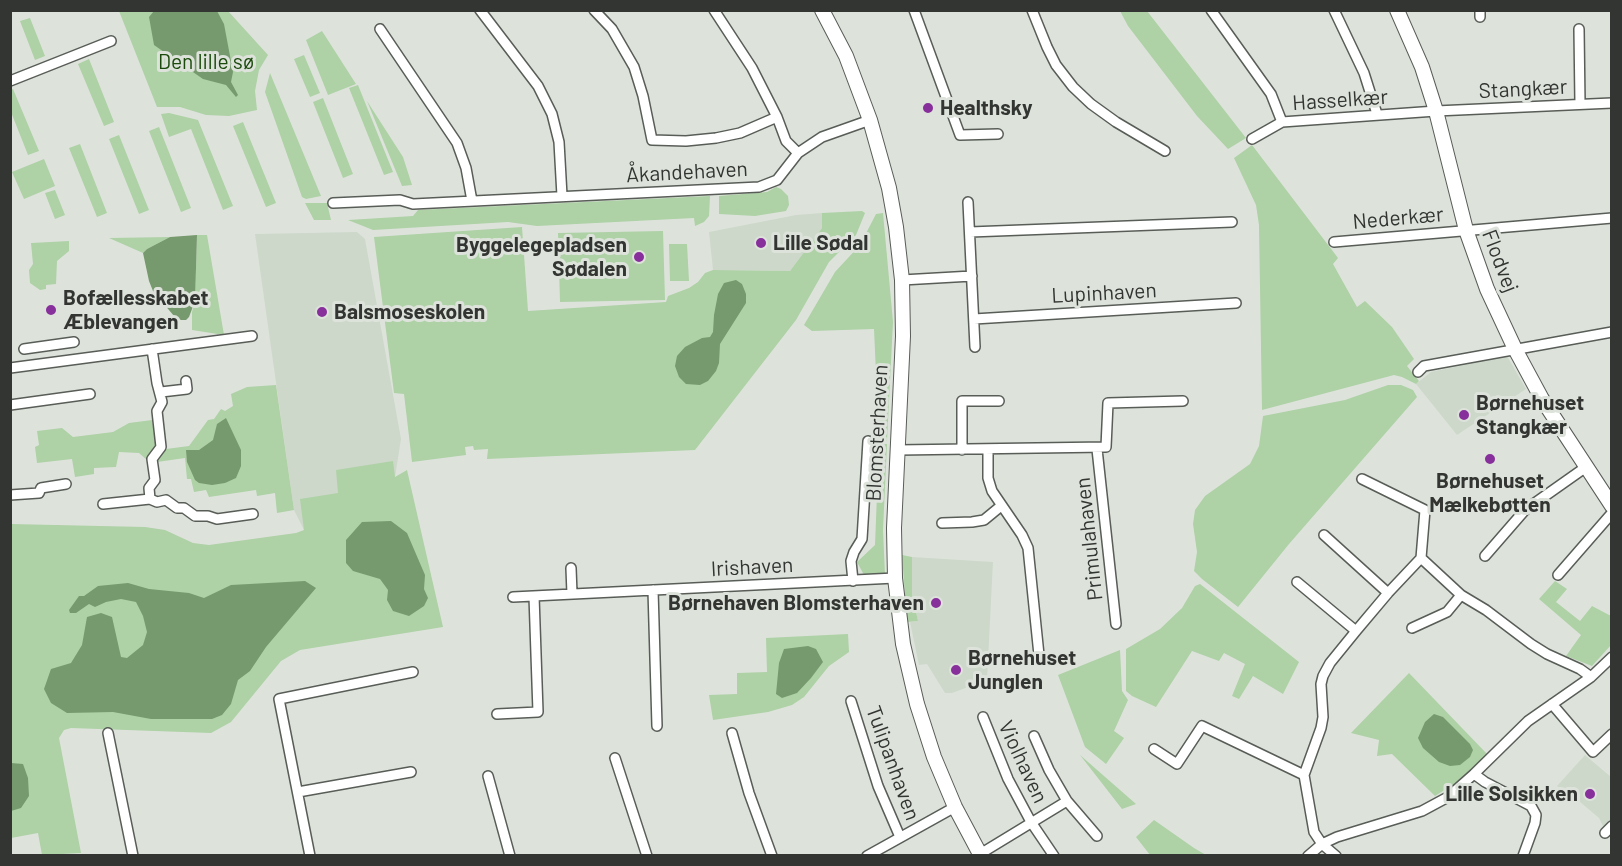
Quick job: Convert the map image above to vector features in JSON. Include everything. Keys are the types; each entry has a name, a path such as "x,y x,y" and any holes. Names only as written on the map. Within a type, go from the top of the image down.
{"street":[{"path":"480,10 538,86 552,114 559,142 562,196"},
{"name":"Åkandehaven","path":"594,10 612,29 634,67 644,96 652,140 686,141 716,138 740,133 777,117"},
{"path":"714,10 752,68 777,117 786,141 798,153"},
{"name":"Blomsterhaven","path":"822,10 846,56 870,120 890,188 902,280 903,336 894,528 895,578 903,644 917,704 934,757 955,807 981,855"},
{"path":"914,10 960,135 998,134"},
{"path":"1032,10 1056,65 1073,87 1091,104 1116,122 1165,151"},
{"path":"1211,10 1271,94 1282,122"},
{"path":"1334,10 1364,73 1377,114"},
{"name":"Flodvej","path":"1397,10 1422,67 1436,111 1466,230 1487,289 1542,399 1611,506"},
{"path":"380,29 457,143 466,168 472,201"},
{"path":"1579,29 1580,104"},
{"path":"10,81 111,41"},
{"name":"Stangkær","path":"1436,111 1611,103"},
{"name":"Hasselkær","path":"1252,140 1282,122 1436,111"},
{"name":"Åkandehaven","path":"333,203 400,200 413,204 759,187 777,180 798,153 822,137 870,120"},
{"path":"968,202 975,347"},
{"name":"Nederkær","path":"1334,242 1611,218"},
{"path":"970,232 1232,222"},
{"path":"902,280 972,276"},
{"name":"Lupinhaven","path":"974,319 1236,303"},
{"path":"1418,372 1424,366 1611,332"},
{"path":"10,368 252,336"},
{"path":"24,349 74,342"},
{"path":"50,345 52,363"},
{"path":"150,499 149,488 155,480 152,459 161,447 157,411 162,402 152,349"},
{"path":"161,392 187,389 186,381"},
{"path":"10,405 90,394"},
{"path":"962,450 962,401 999,402"},
{"name":"Primulahaven","path":"898,450 1097,449 1106,447 1108,403 1183,401"},
{"path":"853,581 851,561 862,539 868,441"},
{"name":"Primulahaven","path":"1097,449 1116,624"},
{"path":"987,450 988,478 992,491 1022,535 1028,548 1040,655"},
{"path":"1485,556 1525,510 1586,467"},
{"path":"1336,855 1322,844 1314,832 1304,775 1321,728 1323,676 1330,663 1356,631 1421,558 1425,510 1362,479"},
{"path":"10,495 39,492 41,488 66,484"},
{"path":"103,504 150,499 158,502 166,500 195,516 217,519 254,514"},
{"path":"942,523 984,520 1001,506"},
{"path":"1558,575 1611,513"},
{"path":"1324,535 1388,593"},
{"path":"1421,558 1461,595 1531,645 1590,676"},
{"path":"571,568 572,594"},
{"name":"Irishaven","path":"513,597 895,578"},
{"path":"1297,582 1356,631"},
{"path":"653,590 657,726"},
{"path":"1412,628 1447,612 1461,595"},
{"path":"497,714 538,712 534,596"},
{"path":"1308,855 1322,844 1337,837 1422,811 1448,797 1528,721 1590,676 1611,657"},
{"path":"310,855 279,699 413,672"},
{"name":"Tulipanhaven","path":"851,701 878,786 900,837"},
{"path":"1552,704 1593,752 1611,734"},
{"name":"Violhaven","path":"983,717 1008,780 1031,822 1054,855"},
{"path":"1154,749 1177,764 1202,726 1304,775"},
{"path":"732,733 749,793 772,855"},
{"path":"108,734 133,855"},
{"name":"Violhaven","path":"1034,736 1049,770 1067,801 1097,836"},
{"path":"615,758 647,855"},
{"path":"298,792 411,772"},
{"path":"1474,774 1531,806 1536,815 1535,823 1523,855"},
{"path":"488,776 510,855"},
{"name":"Violhaven","path":"981,855 1067,801"},
{"name":"Tulipanhaven","path":"867,855 879,852 900,837 955,807"}],"shaded area":[{"path":"154,11 217,11 224,24 233,72 231,82 238,95 236,97 226,85 203,79 154,45 149,17"},
{"name":"Lille Sødal","path":"822,213 822,228 790,271 713,270 709,232 796,215"},
{"name":"Balsmoseskolen","path":"357,232 365,239 401,439 395,477 304,530 294,510 255,234"},
{"path":"197,235 195,301 189,317 181,320 174,316 153,291 143,253 170,237"},
{"path":"736,280 742,284 746,294 746,303 720,344 716,371 708,381 700,385 686,384 679,377 675,366 677,356 685,347 702,338 710,337 713,332 718,294 724,283"},
{"name":"Børnehuset Stangkær","path":"1507,356 1526,389 1457,435 1416,384 1431,372"},
{"path":"226,418 241,450 241,466 236,478 225,483 212,485 199,483 195,480 187,462 186,450 199,450 213,440 217,424"},
{"path":"391,521 407,533 425,575 424,589 428,598 424,606 409,616 393,611 387,600 388,590 380,579 353,571 346,563 346,540 362,522"},
{"path":"912,557 993,562 987,680 952,693 945,693 927,664 919,665 910,622 918,621 912,594"},
{"path":"305,581 316,588 266,647 250,671 238,680 231,704 222,715 212,719 151,719 113,712 67,713 51,703 44,689 51,669 71,663 82,645 87,617 101,613 112,617 121,657 127,658 143,645 147,632 136,602 121,599 95,607 89,604 76,613 70,613 69,610 79,596 84,596 98,586 128,583 149,589 189,593 204,598 231,585"},
{"path":"808,646 816,649 823,662 797,693 782,698 776,694 779,663 784,649"},
{"path":"1434,714 1443,717 1470,744 1473,750 1470,757 1460,765 1450,766 1439,762 1423,748 1418,738 1425,722"},
{"name":"Lille Solsikken","path":"1585,755 1611,777 1611,821 1605,830 1599,818 1557,786"},
{"path":"11,763 23,764 28,778 29,796 21,808 11,811"}],"green space":[{"name":"Den lille sø","path":"119,11 228,11 268,55 259,70 255,91 257,110 229,116 206,115 180,107 157,107"},
{"path":"1120,11 1147,11 1246,138 1228,149 1197,116 1128,26"},
{"path":"30,18 45,56 35,60 20,21"},
{"path":"322,31 356,84 328,95 306,40"},
{"path":"304,55 320,93 310,97 294,59"},
{"path":"89,59 114,122 104,126 78,64"},
{"path":"270,73 321,196 306,199 302,197 265,92"},
{"path":"358,85 393,172 384,175 349,88"},
{"path":"13,89 39,151 28,155 11,112 11,90"},
{"path":"323,98 353,174 343,178 313,102"},
{"path":"367,101 403,157 412,185 402,186"},
{"path":"169,113 198,120 233,206 223,210 191,129 169,137 161,114"},
{"path":"243,122 276,203 266,207 233,126"},
{"path":"159,127 191,208 181,212 149,131"},
{"path":"119,135 149,210 139,214 109,139"},
{"path":"80,144 107,213 97,217 69,148"},
{"path":"1252,145 1338,258 1333,264 1357,307 1365,301 1392,327 1414,359 1407,366 1419,381 1416,384 1394,375 1262,410 1259,225 1256,205 1234,158"},
{"path":"44,159 55,186 24,199 12,172"},
{"path":"776,187 788,196 789,205 786,211 755,216 719,214 719,196 767,192"},
{"path":"55,190 65,215 55,219 45,193"},
{"path":"710,196 709,216 704,222 695,226 694,218 537,226 508,222 373,230 348,220 413,216 418,210"},
{"path":"305,203 327,203 331,220 314,220"},
{"path":"862,211 865,213 856,235 829,262 796,320 695,450 487,459 488,449 474,450 473,446 465,447 466,455 412,462 404,394 394,393 374,237 522,227 528,311 666,302 668,296 689,288 705,273 713,270 790,271 822,228 822,213"},
{"path":"883,213 893,322 887,441 879,440 874,329 812,331 804,325 835,272 860,245 876,214"},
{"path":"663,231 665,300 560,302 558,233"},
{"path":"197,235 207,235 224,335 192,330"},
{"path":"170,237 143,253 109,238"},
{"path":"69,241 69,251 57,261 56,284 46,285 46,289 40,290 30,283 29,270 33,264 31,243"},
{"path":"669,244 687,244 689,281 670,281"},
{"path":"276,385 294,510 277,513 275,493 257,496 256,490 209,497 206,490 194,492 191,479 187,479 185,458 157,462 166,449 189,446 208,420 214,419 221,409 225,411 233,406 231,394 247,387"},
{"path":"1388,385 1401,385 1413,390 1417,397 1289,544 1238,607 1194,571 1197,552 1193,524 1195,510 1205,496 1250,464 1259,446 1263,416 1345,400"},
{"path":"152,420 156,447 147,460 139,453 119,452 116,467 94,468 94,474 75,477 72,459 37,463 35,447 39,445 37,431 62,428 73,437 113,432 129,423"},
{"path":"879,443 887,444 883,530 885,575 864,575 857,562 875,545"},
{"path":"393,461 395,477 407,470 443,627 300,650 281,661 231,722 211,733 71,728 64,730 59,738 81,853 42,855 38,833 11,838 11,524 145,527 165,530 193,543 209,545 296,533 304,530 300,499 338,493 336,470"},
{"path":"902,555 912,557 912,594 918,621 907,622"},
{"path":"1555,581 1567,589 1556,602 1580,621 1592,606 1611,616 1611,645 1592,666 1566,656 1581,635 1539,599"},
{"path":"1200,584 1299,662 1283,694 1253,676 1239,699 1232,696 1245,664 1224,653 1219,661 1192,651 1156,707 1126,691 1126,649 1160,629 1182,608 1195,586"},
{"path":"848,634 849,652 829,666 804,697 792,705 768,712 713,720 709,695 737,694 737,673 767,672 766,638"},
{"path":"1120,650 1122,691 1128,700 1114,731 1124,738 1106,764 1085,747 1058,675"},
{"path":"1409,673 1488,755 1454,784 1435,796 1392,754 1377,756 1379,740 1351,733"},
{"path":"1080,755 1136,804 1122,809"},
{"path":"1154,820 1206,855 1150,855 1136,837"}],"place":[{"name":"Healthsky","path":"928,108"},
{"name":"Lille Sødal","path":"761,243"},
{"name":"Byggelegepladsen Sødalen","path":"639,257"},
{"name":"Bofællesskabet Æblevangen","path":"51,310"},
{"name":"Balsmoseskolen","path":"322,312"},
{"name":"Børnehuset Stangkær","path":"1464,415"},
{"name":"Børnehuset Mælkebøtten","path":"1490,459"},
{"name":"Børnehaven Blomsterhaven","path":"936,603"},
{"name":"Børnehuset Junglen","path":"956,670"},
{"name":"Lille Solsikken","path":"1590,794"}]}
